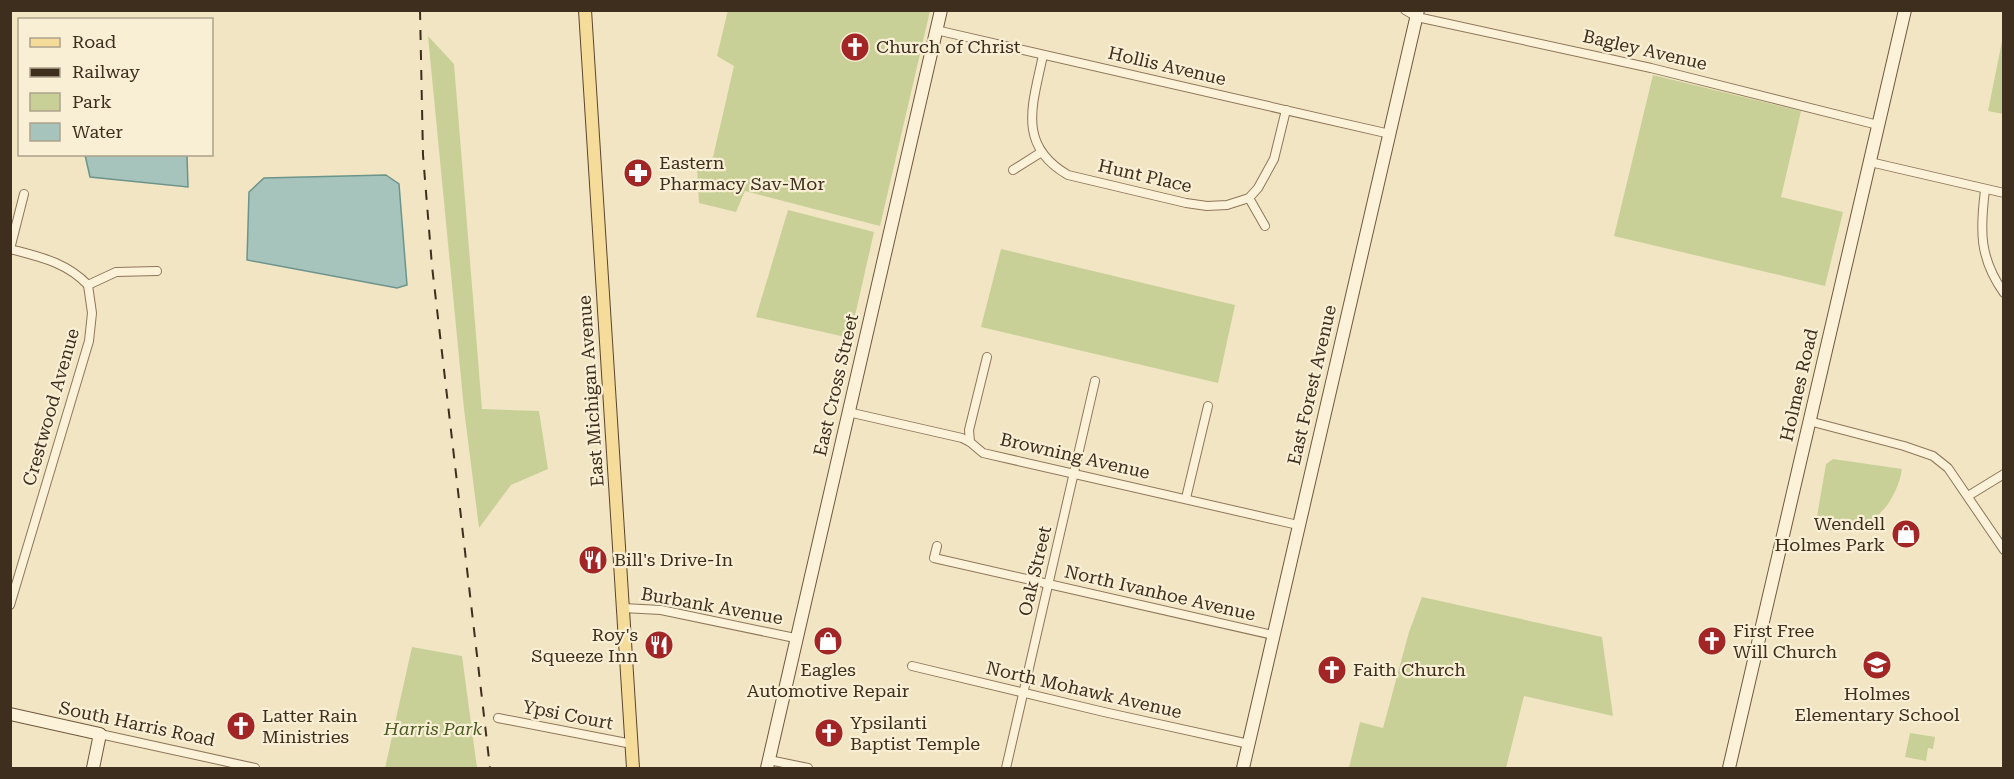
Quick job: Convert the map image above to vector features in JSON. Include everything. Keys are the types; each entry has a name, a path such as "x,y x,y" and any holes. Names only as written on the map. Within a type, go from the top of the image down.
{"main road":[{"name":"East Michigan Avenue","path":"585,10 633,768"}],"street":[{"name":"East Cross Street","path":"768,764 795,638 941,10"},
{"name":"Bagley Avenue","path":"1405,10 1640,65 1878,125"},
{"name":"Holmes Road","path":"1729,768 1905,10"},
{"name":"East Forest Avenue","path":"1243,768 1418,14"},
{"name":"Hollis Avenue","path":"936,30 1390,134"},
{"path":"1012,170 1041,153 1032,129 1032,115 1043,55"},
{"path":"1265,226 1249,198 1258,188 1274,159 1286,110"},
{"name":"Hunt Place","path":"1041,153 1068,176 1186,203 1208,206 1227,205 1249,198"},
{"path":"1870,162 2004,193"},
{"path":"1985,190 1981,236 1989,268 2004,293"},
{"path":"24,194 10,249 58,263 79,276 88,285 116,272 157,272"},
{"name":"Crestwood Avenue","path":"10,605 89,341 92,313 88,285"},
{"path":"970,442 969,430 987,357"},
{"name":"Oak Street","path":"1006,768 1095,381"},
{"path":"1186,498 1208,406"},
{"name":"Browning Avenue","path":"848,412 970,442 983,453 1298,525"},
{"path":"1809,421 1933,456 1948,468 2004,550"},
{"path":"1968,496 2004,474"},
{"name":"North Ivanhoe Avenue","path":"937,546 933,562 1049,584 1273,635"},
{"name":"Burbank Avenue","path":"623,608 661,610 795,638"},
{"name":"North Mohawk Avenue","path":"912,666 1248,744"},
{"name":"South Harris Road","path":"10,714 255,768"},
{"name":"Ypsi Court","path":"498,718 632,744"},
{"path":"93,768 100,734"},
{"path":"768,764 808,768"}],"green space":[{"path":"728,10 930,11 880,226 745,191 736,212 699,203 697,166 713,157 734,66 717,56"},
{"path":"428,36 454,64 482,409 539,411 548,469 511,485 479,528 464,409"},
{"path":"2003,36 2004,114 1988,111"},
{"path":"1653,75 1801,111 1781,197 1843,212 1825,286 1614,236"},
{"path":"788,210 874,232 850,338 756,317"},
{"path":"1001,249 1235,305 1218,383 981,327"},
{"path":"1833,459 1902,469 1891,499 1872,520 1846,530 1815,528 1826,464"},
{"path":"1422,597 1602,637 1613,716 1524,696 1506,768 1349,768 1360,722 1383,728 1409,632"},
{"name":"Harris Park","path":"412,647 462,656 477,768 385,768"},
{"path":"1910,733 1935,737 1933,749 1928,748 1926,761 1905,757"}],"water":[{"path":"85,156 187,156 188,187 90,177"},
{"path":"386,175 399,184 407,285 397,288 247,260 249,192 264,178"}],"railway":[{"path":"420,10 423,155 432,266 490,768"}],"place":[{"name":"Church of Christ","path":"855,47"},
{"name":"Eastern Pharmacy Sav-Mor","path":"638,173"},
{"name":"Wendell Holmes Park","path":"1906,534"},
{"name":"Bill's Drive-In","path":"593,560"},
{"name":"Eagles Automotive Repair","path":"828,641"},
{"name":"First Free Will Church","path":"1712,641"},
{"name":"Roy's Squeeze Inn","path":"659,645"},
{"name":"Holmes Elementary School","path":"1877,665"},
{"name":"Faith Church","path":"1332,670"},
{"name":"Latter Rain Ministries","path":"241,726"},
{"name":"Ypsilanti Baptist Temple","path":"829,733"}]}
